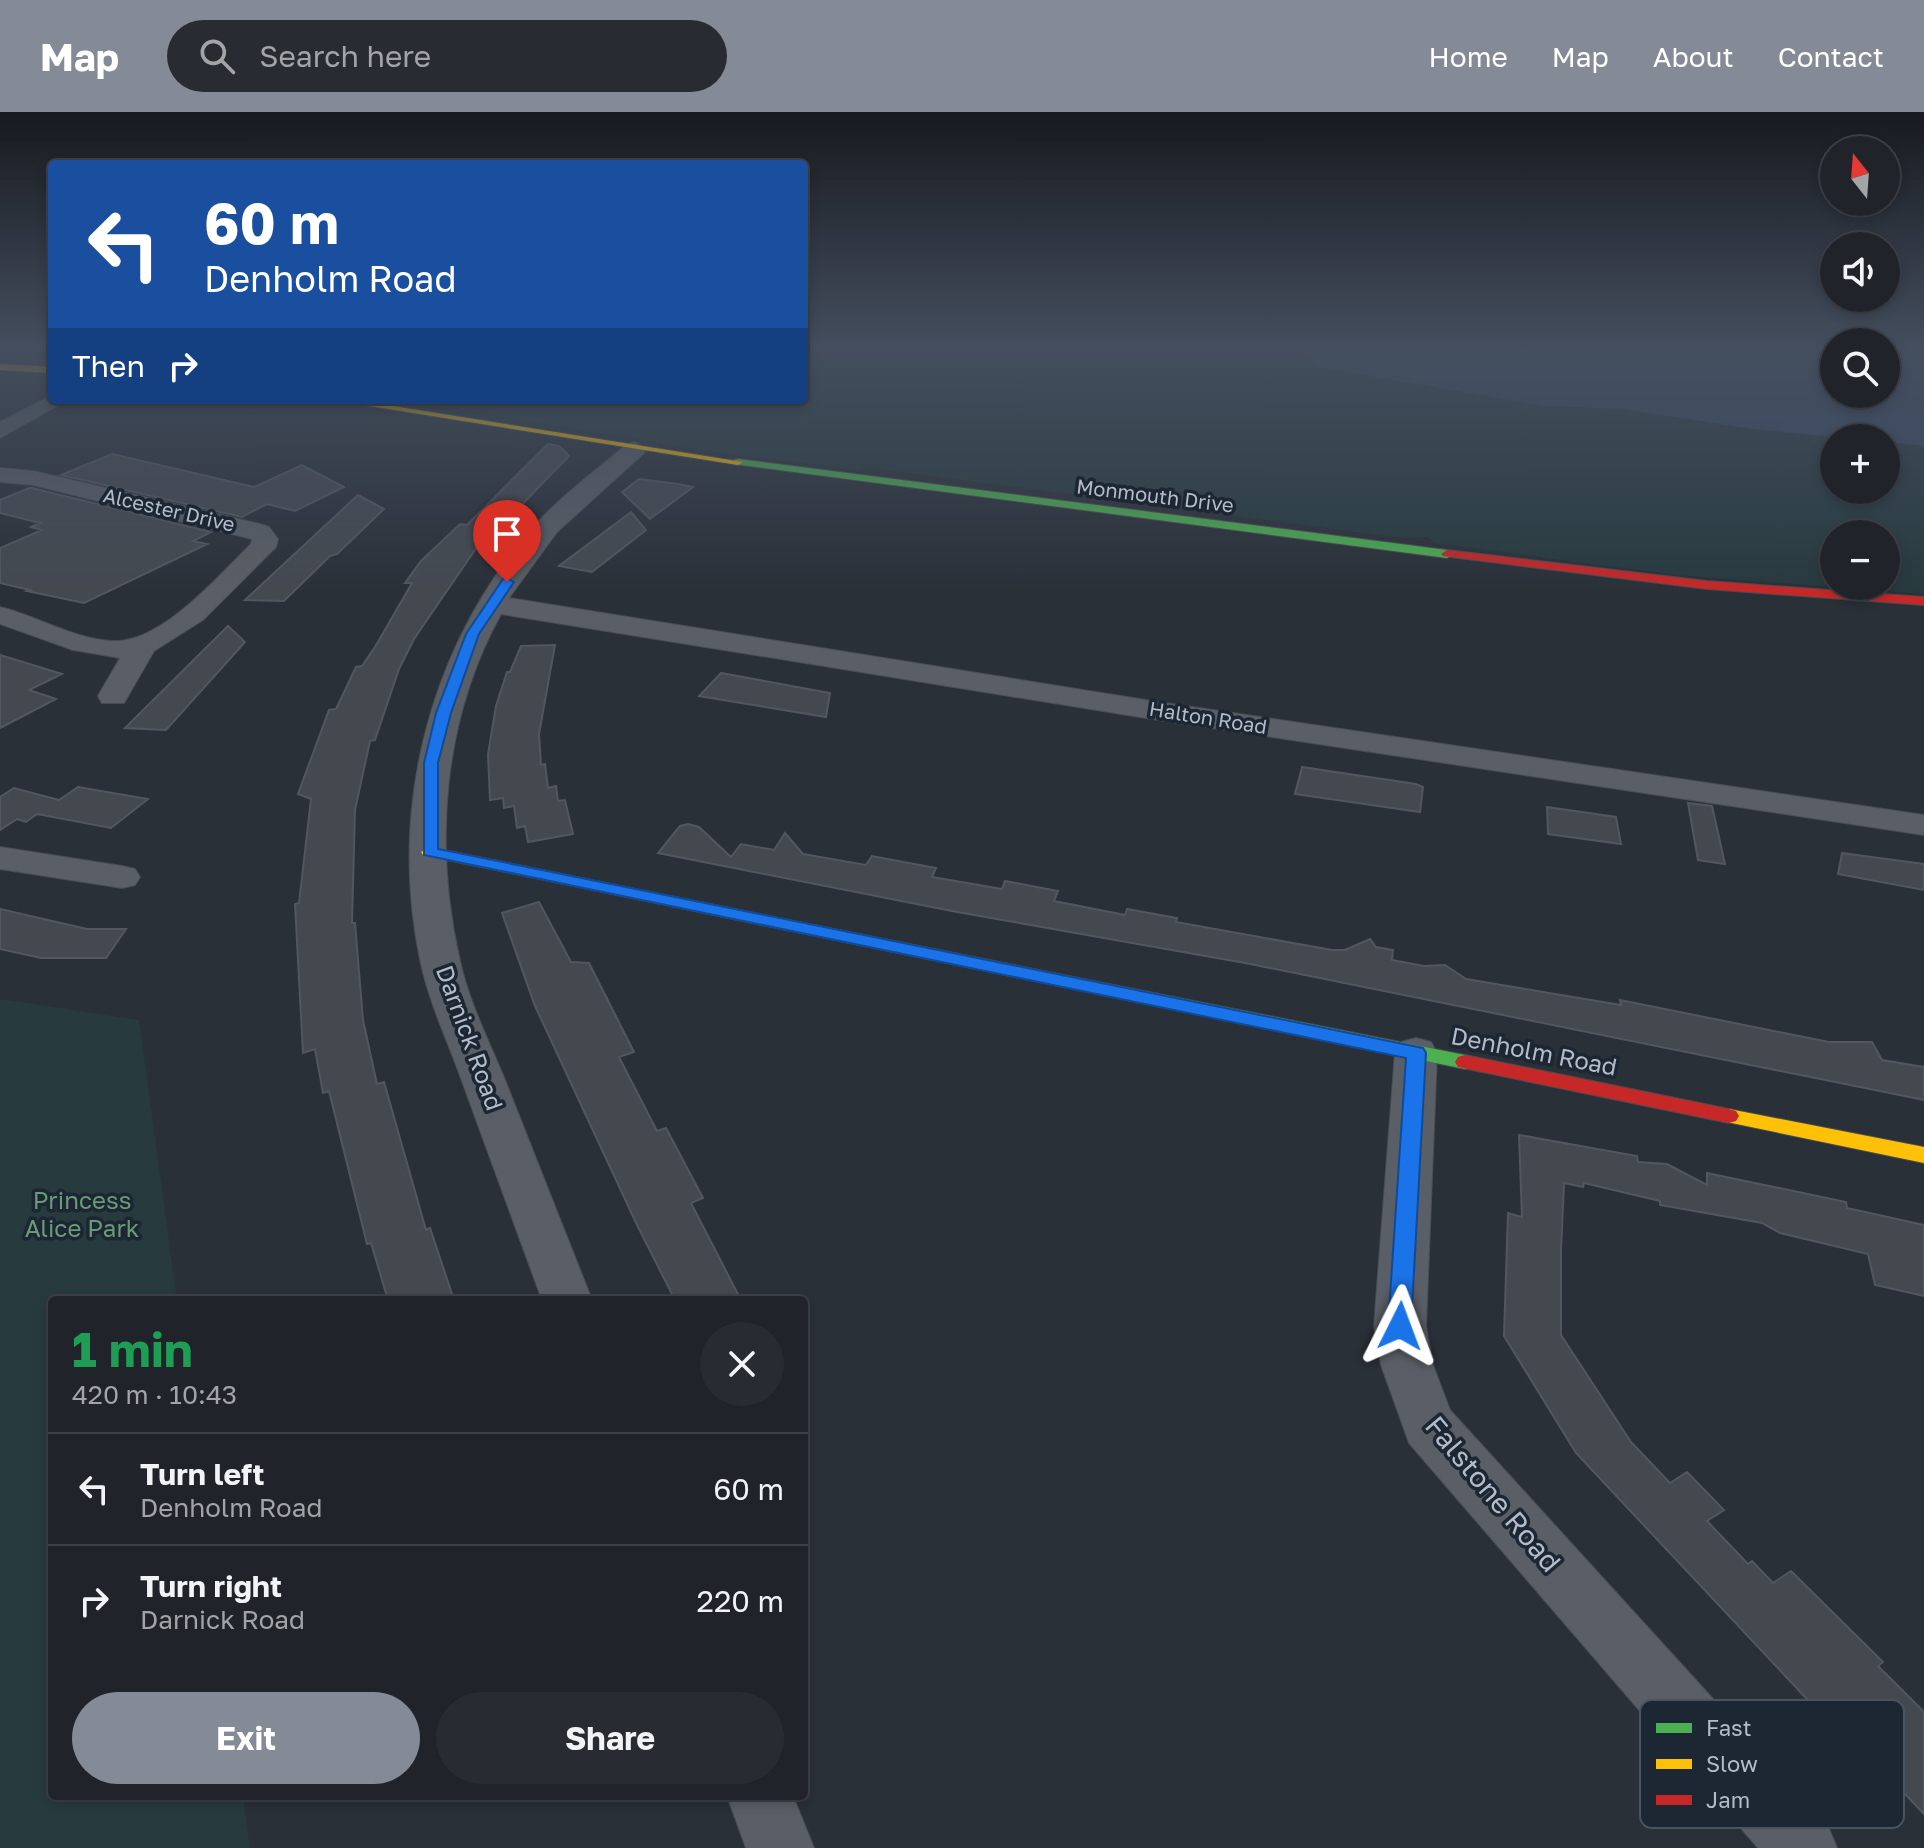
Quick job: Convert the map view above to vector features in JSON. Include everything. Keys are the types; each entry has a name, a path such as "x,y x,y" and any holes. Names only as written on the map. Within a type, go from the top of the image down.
{"street":[{"name":"Monmouth Drive","path":"526,431 635,449 1099,512 1795,594 1924,601"},
{"name":"Darnick Road","path":"565,1296 448,987 435,925 428,797 437,736 457,669 472,634 537,538 635,449"},
{"name":"Alcester Drive","path":"0,475 33,478 260,532 265,539 263,547 168,633 141,648 113,696"},
{"name":"Halton Road","path":"492,604 1152,710 1924,825"},
{"path":"0,615 112,651 141,648"},
{"name":"Denholm Road","path":"429,852 1924,1155"},
{"path":"0,858 105,866"},
{"name":"Falstone Road","path":"1416,1053 1400,1326 1407,1365 1428,1425 1672,1700"},
{"path":"762,1800 780,1848"},
{"name":"Falstone Road","path":"1785,1828 1803,1848"}],"green space":[{"path":"588,431 1820,431 1820,504 1900,504 1900,431 1924,431 1924,594 1900,592 1900,520 1820,520 1820,586 1678,575 1435,543 1428,537 1402,538 865,467 859,470 725,454"},
{"name":"Princess Alice Park","path":"0,999 139,1020 176,1296 48,1296 48,1800 244,1800 250,1848 0,1848"}],"water":[{"path":"1773,431 1820,431 1820,436"},
{"path":"1900,431 1924,431 1924,446 1900,443"}],"building":[{"path":"548,444 559,446 569,456 481,547 477,547 414,639 399,669 375,740 370,741 355,810 352,923 355,923 363,1020 377,1084 384,1082 426,1230 430,1228 453,1296 387,1296 371,1243 367,1244 329,1091 323,1093 315,1049 303,1053 295,904 299,903 311,799 298,794 329,710 336,709 356,667 362,666 375,647 412,583 405,583 421,561 460,524 467,525"},
{"path":"112,454 254,487 302,465 344,487 295,511 267,504 242,517 61,475"},
{"path":"639,479 693,487 650,519 622,492"},
{"path":"29,488 211,532 193,541 207,544 84,603 27,591 30,590 0,583 0,548 42,530 31,527 40,523 0,513 0,500"},
{"path":"358,495 384,509 284,601 245,600"},
{"path":"631,512 646,530 592,572 559,566"},
{"path":"228,626 245,642 166,730 125,728"},
{"path":"555,645 539,734 541,765 545,764 548,788 556,786 558,801 565,800 573,834 528,842 525,826 517,828 514,806 504,808 503,798 490,800 488,754 496,706 507,672 510,672 521,646"},
{"path":"0,655 62,674 29,690 56,699 0,728"},
{"path":"721,673 830,693 826,717 699,696"},
{"path":"1302,767 1416,784 1423,787 1420,812 1295,794"},
{"path":"78,787 148,799 111,828 37,814 26,822 17,819 0,830 0,797 14,788 59,800"},
{"path":"1688,803 1712,806 1725,864 1698,860"},
{"path":"1547,807 1616,817 1621,844 1548,834"},
{"path":"688,824 699,827 731,857 741,844 774,850 785,833 803,854 866,865 872,856 936,868 932,877 1002,889 1005,881 1058,891 1054,901 1125,915 1127,909 1177,918 1176,922 1332,950 1345,950 1370,939 1376,947 1393,950 1392,960 1424,966 1445,965 1466,979 1621,1005 1620,1000 1829,1042 1872,1042 1882,1060 1924,1067 1924,1100 1245,963 957,912 658,853 680,826"},
{"path":"1842,853 1924,864 1924,890 1838,874"},
{"path":"539,902 571,962 589,963 634,1052 619,1057 657,1131 666,1128 703,1198 691,1203 739,1296 673,1296 535,1006 502,913"},
{"path":"0,909 87,929 126,929 106,958 41,958 0,949"},
{"path":"1519,1135 1637,1156 1638,1162 1667,1164 1707,1185 1707,1173 1846,1202 1847,1208 1924,1225 1924,1296 1875,1285 1868,1254 1780,1233 1762,1223 1660,1205 1660,1201 1584,1183 1583,1187 1564,1183 1561,1335 1631,1442 1670,1483 1687,1472 1724,1510 1707,1521 1748,1564 1752,1561 1773,1583 1791,1571 1883,1662 1878,1666 1924,1712 1924,1814 1904,1793 1904,1700 1808,1700 1576,1453 1504,1336 1508,1213 1522,1217"}],"traffic: fast":[{"path":"738,462 1447,554"},
{"path":"753,918 1465,1062"}],"traffic: slow":[{"path":"538,431 738,462"},
{"path":"429,852 753,918"},
{"path":"1729,1116 1924,1155"}],"traffic: jam":[{"path":"1447,554 1707,585 1924,601"},
{"path":"1465,1062 1729,1116"}],"route":[{"path":"507,582 472,634 457,669 437,736 428,797 429,852 889,943 1416,1053 1400,1326"}]}
